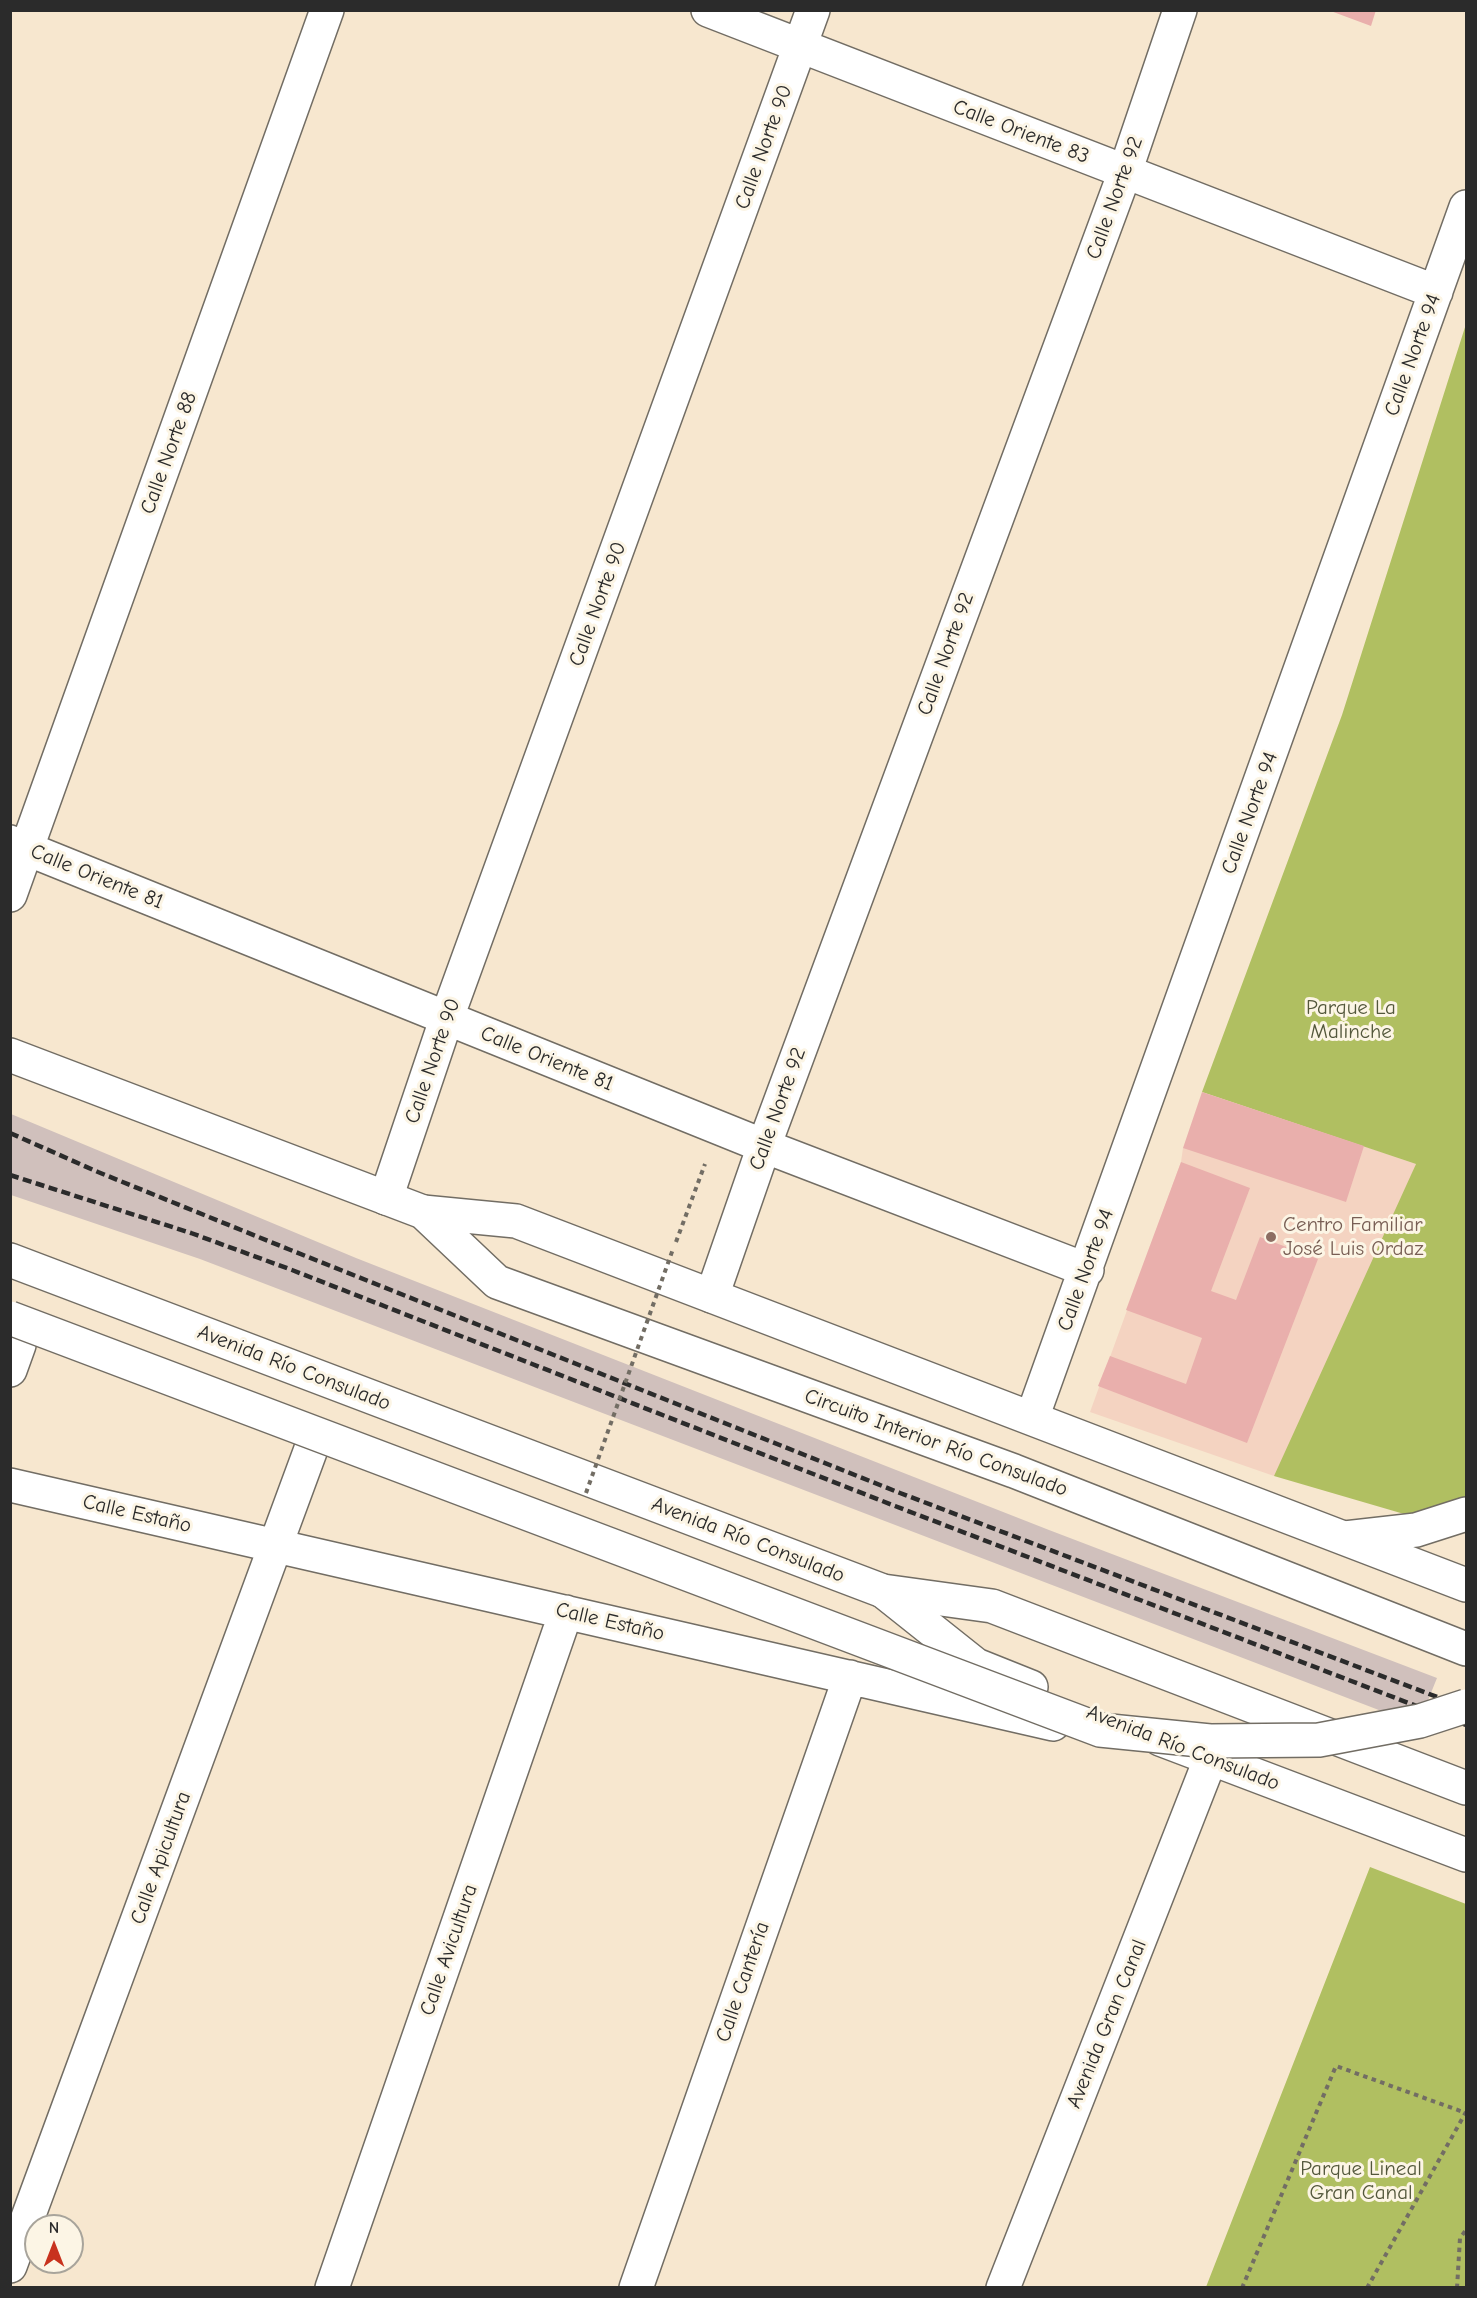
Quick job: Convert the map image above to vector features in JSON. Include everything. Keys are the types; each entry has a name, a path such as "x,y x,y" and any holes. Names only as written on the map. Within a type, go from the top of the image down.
{"main road":[{"name":"Calle Norte 88","path":"10,895 19,845 327,10"},
{"name":"Calle Oriente 83","path":"708,10 1436,292"},
{"name":"Calle Norte 90","path":"386,1198 446,1020 813,10"},
{"name":"Calle Norte 92","path":"712,1296 764,1146 1125,172 1180,10"},
{"name":"Calle Norte 94","path":"1032,1418 1467,207"},
{"name":"Calle Oriente 81","path":"19,845 446,1020 764,1146 1087,1270"},
{"path":"10,1055 423,1212 516,1221 1467,1585"},
{"name":"Circuito Interior Río Consulado","path":"423,1212 497,1282 1014,1471 1459,1646"},
{"name":"Avenida Río Consulado","path":"10,1260 883,1591 976,1665 1210,1760 1467,1855"},
{"path":"13,1344 1100,1730 1210,1741 1319,1740 1420,1721 1467,1706"},
{"name":"Calle Apicultura","path":"10,2266 311,1449"},
{"name":"Calle Estaño","path":"10,1485 1210,1760"},
{"path":"1345,1538 1416,1530 1467,1514"},
{"path":"883,1591 992,1606 1467,1788"},
{"name":"Calle Avicultura","path":"332,2288 566,1612"},
{"name":"Calle Cantería","path":"636,2288 849,1677"},
{"name":"Avenida Gran Canal","path":"1003,2288 1210,1760"}],"path":[{"path":"681,1228 718,1127"},
{"path":"585,1497 673,1249"},
{"path":"1242,2288 1336,2066 1466,2112 1367,2288"},
{"path":"1457,2288 1460,2238 1467,2230"}],"shaded area":[{"path":"11,1114 356,1258 1049,1530 1437,1678 1418,1725 200,1259 11,1195"},
{"name":"Centro Familiar José Luis Ordaz","path":"1364,1146 1416,1164 1307,1456 1274,1476 1090,1412 1181,1162 1183,1148"}],"green space":[{"name":"Parque La Malinche","path":"1466,324 1466,1503 1452,1528 1274,1476 1416,1164 1202,1092 1342,715"},
{"name":"Parque Lineal Gran Canal","path":"1370,1867 1466,1904 1466,2287 1206,2287"}],"building":[{"path":"1328,10 1376,10 1371,26"},
{"path":"1202,1092 1364,1146 1346,1202 1183,1148"},
{"path":"1181,1162 1250,1188 1211,1291 1236,1300 1260,1237 1318,1259 1247,1443 1098,1386 1110,1356 1186,1384 1202,1338 1126,1310"}],"railway":[{"path":"10,1133 98,1172 288,1249 900,1493 1466,1708"},
{"path":"10,1175 191,1233 292,1270 895,1506 1466,1725"}],"place":[{"name":"Centro Familiar José Luis Ordaz","path":"1271,1237"}]}
